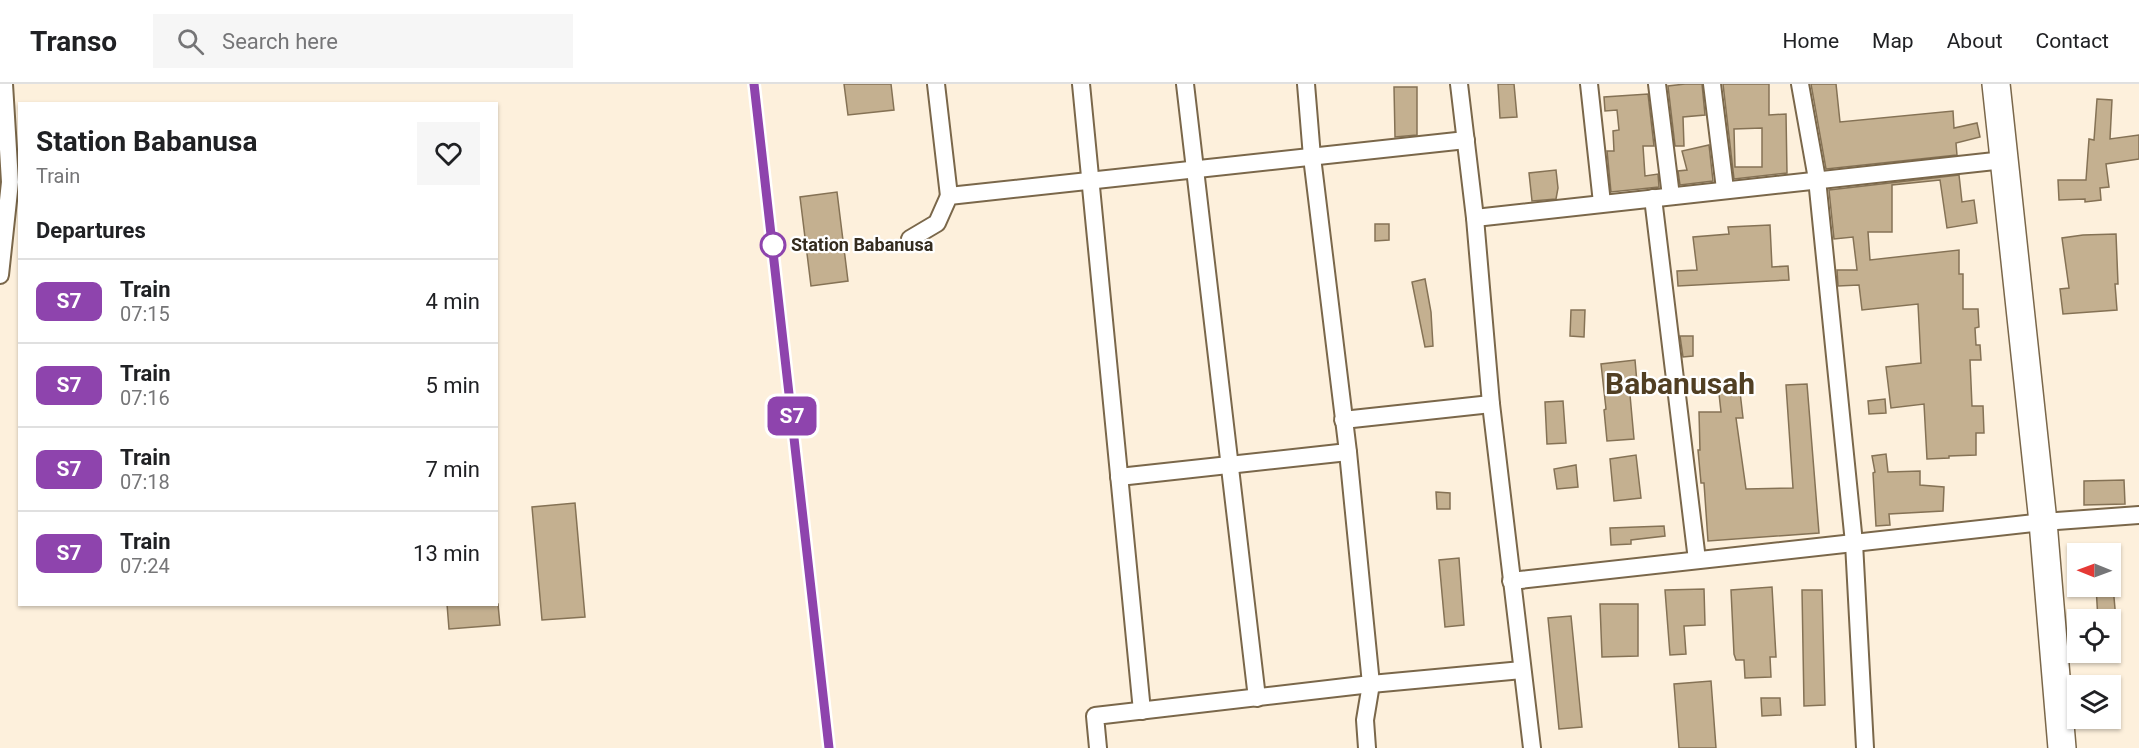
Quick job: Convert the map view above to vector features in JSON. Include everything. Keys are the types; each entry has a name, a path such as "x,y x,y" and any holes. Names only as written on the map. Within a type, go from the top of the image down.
{"main road":[{"path":"1996,84 2043,522 2062,748"}],"street":[{"path":"0,275 10,182 4,84"},
{"path":"910,239 937,223 949,196 936,84"},
{"path":"1081,84 1142,711"},
{"path":"1185,84 1257,698"},
{"path":"1306,84 1312,157 1348,452 1371,684 1365,720 1367,748"},
{"path":"1459,84 1475,218 1491,404 1532,748"},
{"path":"1589,84 1602,203"},
{"path":"1657,84 1671,196"},
{"path":"1712,84 1725,189"},
{"path":"1800,84 1817,179 1854,543 1865,748"},
{"path":"949,196 1466,140"},
{"path":"1475,218 2004,160"},
{"path":"1653,198 1697,560"},
{"path":"1343,420 1491,404"},
{"path":"1119,477 1348,452"},
{"path":"1511,580 2043,522 2139,515"},
{"path":"1098,748 1095,716 1371,684 1522,670"}],"building":[{"path":"844,84 891,84 894,110 848,115"},
{"path":"1498,84 1514,84 1517,117 1500,118"},
{"path":"1702,84 1705,115 1683,117 1684,146 1675,146 1668,86"},
{"path":"1723,84 1769,84 1769,115 1786,114 1787,173 1734,179","holes":["1762,128 1762,167 1735,167 1734,129"]},
{"path":"1811,84 1836,84 1840,122 1953,111 1954,128 1977,123 1980,137 1956,143 1957,155 1826,169"},
{"path":"1394,87 1417,87 1417,135 1395,137"},
{"path":"1648,94 1654,146 1643,146 1645,176 1658,174 1659,187 1611,192 1607,151 1614,151 1613,131 1619,130 1617,110 1605,111 1604,97"},
{"path":"2097,99 2112,100 2110,139 2139,135 2139,159 2106,164 2109,187 2100,188 2101,200 2085,202 2085,199 2059,200 2058,180 2086,180 2089,139 2094,140"},
{"path":"1709,145 1713,181 1680,185 1678,171 1687,170 1682,151"},
{"path":"1556,170 1558,188 1556,199 1532,201 1529,173"},
{"path":"1959,175 1962,202 1974,200 1977,223 1947,228 1940,180 1892,185 1892,232 1868,232 1870,260 1959,250 1959,274 1963,274 1963,309 1978,309 1979,327 1975,328 1976,345 1980,345 1981,360 1970,360 1972,406 1983,406 1984,433 1976,433 1976,455 1927,459 1924,404 1891,408 1886,367 1921,363 1918,304 1862,310 1859,285 1838,286 1837,270 1857,270 1853,237 1834,239 1829,190"},
{"name":"Station Babanusa","path":"837,192 848,281 811,286 800,197"},
{"path":"1375,224 1389,224 1389,240 1375,241"},
{"path":"1770,225 1772,267 1788,266 1789,280 1678,286 1677,271 1697,270 1693,237 1729,234 1728,227"},
{"path":"2116,234 2117,310 2063,314 2060,289 2069,288 2062,238"},
{"path":"1425,279 1431,312 1433,346 1425,347 1412,282"},
{"path":"1571,310 1585,310 1584,337 1570,336"},
{"path":"1680,336 1693,336 1693,356 1683,357"},
{"path":"1635,360 1637,383 1629,384 1634,439 1607,441 1601,364"},
{"path":"1739,383 1743,418 1736,418 1746,489 1793,488 1786,385 1807,384 1819,533 1708,541 1704,483 1701,483 1698,450 1700,450 1699,412 1721,412 1718,385"},
{"path":"1885,399 1886,413 1869,414 1868,401"},
{"path":"1563,401 1566,443 1547,444 1545,402"},
{"path":"1886,454 1888,472 1920,471 1920,485 1944,487 1943,511 1889,514 1890,525 1876,526 1873,473 1875,472 1872,456"},
{"path":"1636,455 1641,498 1614,501 1610,459"},
{"path":"1576,465 1578,487 1557,489 1554,469"},
{"path":"2124,480 2125,504 2084,505 2084,481"},
{"path":"1436,492 1450,493 1450,509 1437,509"},
{"path":"575,503 585,617 542,620 532,507"},
{"path":"1664,526 1665,536 1631,540 1631,544 1611,545 1610,528"},
{"path":"1459,558 1464,625 1445,627 1439,560"},
{"path":"1772,587 1776,657 1770,657 1771,677 1745,678 1744,660 1736,660 1734,654 1731,590"},
{"path":"1704,589 1705,625 1684,626 1686,654 1670,655 1665,590"},
{"path":"1802,590 1822,590 1825,705 1804,706"},
{"path":"2097,597 2114,597 2115,609 2097,609"},
{"path":"498,604 500,625 449,629 447,606 498,606"},
{"path":"1600,604 1638,604 1638,656 1602,657"},
{"path":"1571,616 1582,727 1559,729 1548,618"},
{"path":"1711,681 1716,748 1679,748 1674,684"},
{"path":"1761,698 1780,698 1781,715 1762,716"}],"railway":[{"path":"754,84 829,748"}],"train":[{"name":"S7","path":"754,84 829,748"}],"place":[{"name":"Station Babanusa","path":"773,245"}],"district":[{"name":"Babanusah","path":"1680,384"}]}
